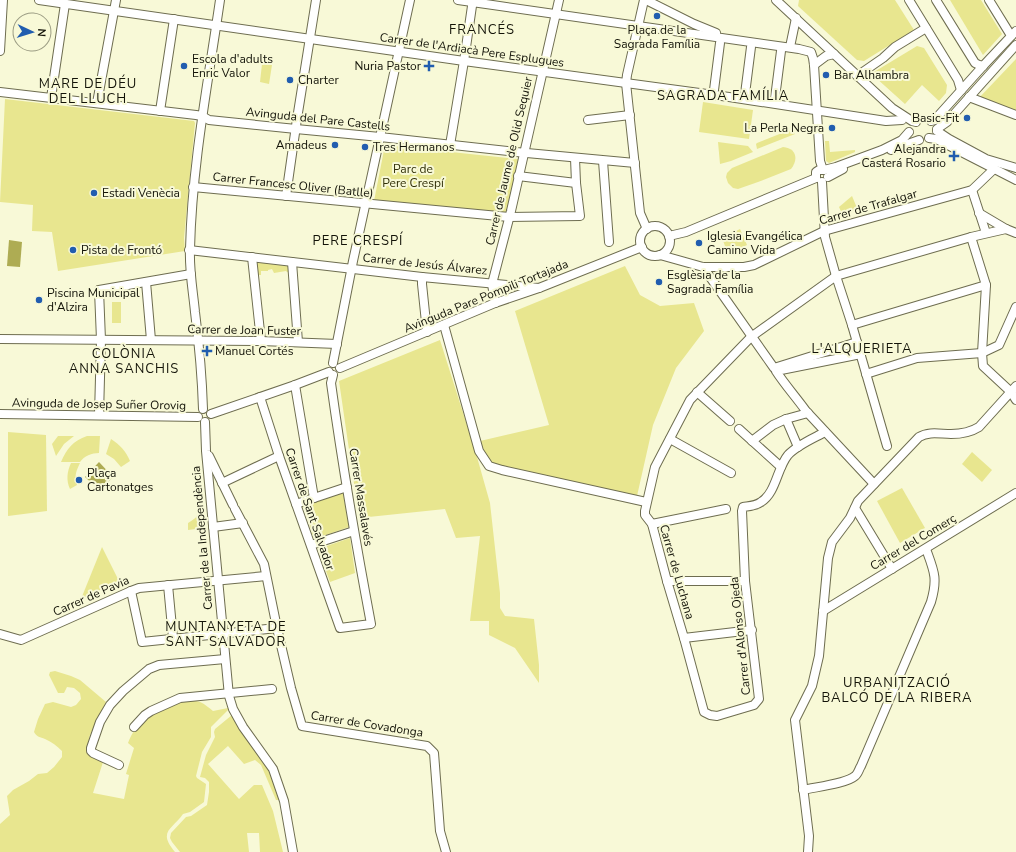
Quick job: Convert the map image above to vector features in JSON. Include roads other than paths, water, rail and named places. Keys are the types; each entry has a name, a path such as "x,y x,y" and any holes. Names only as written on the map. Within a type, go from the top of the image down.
{"street":[{"path":"0,51 1,20 4,0"},
{"name":"Carrer de l'Ardiacà Pere Esplugues","path":"39,0 886,121 902,120"},
{"path":"97,103 116,0"},
{"path":"211,414 209,420 202,420 198,413 203,408 198,341 190,274 190,250 193,187 202,116 220,0"},
{"path":"286,196 316,0"},
{"path":"211,414 331,373 329,366 337,365 336,344 351,268 410,0"},
{"path":"458,0 474,1 724,40 790,47 811,52 814,65 820,161 823,175 824,231 887,446"},
{"name":"Carrer de Jaume de Olid Sequier","path":"496,303 492,284 559,0"},
{"path":"647,229 640,212 626,83 645,0 724,40"},
{"path":"909,0 958,80 961,90"},
{"path":"936,0 975,63 982,66"},
{"path":"895,111 916,122 923,120 935,120 1013,33 1010,34 989,0"},
{"path":"450,145 474,1"},
{"path":"779,1 895,111 909,131 912,139 919,140"},
{"path":"51,98 65,4"},
{"path":"790,47 796,18"},
{"path":"160,111 174,19"},
{"path":"857,76 884,58 894,47 926,28"},
{"path":"714,90 724,40"},
{"path":"929,138 947,122 1016,45"},
{"path":"745,94 751,47"},
{"path":"775,98 781,51"},
{"path":"814,65 826,56 834,54"},
{"name":"Avinguda del Pare Castells","path":"0,92 202,116 209,120 296,130 635,163"},
{"path":"969,97 1016,115"},
{"path":"588,120 630,115"},
{"path":"931,121 935,124 937,130 945,137 986,159 1016,168"},
{"path":"669,236 686,232 882,150 902,140 916,122"},
{"path":"823,175 837,172 919,140 929,138 936,139 1016,180"},
{"path":"518,176 576,183 575,158"},
{"path":"603,160 609,242"},
{"name":"Carrer de Trafalgar","path":"664,253 675,259 703,267 744,267 754,265 824,231 972,190 994,169"},
{"name":"Carrer Francesc Oliver (Batlle)","path":"193,187 509,217 580,216 576,183"},
{"path":"972,190 986,233"},
{"path":"979,214 1016,233"},
{"path":"655,226 660,227 664,229 669,236 670,243 664,253 656,256 647,254 642,247 641,237 647,229 655,226"},
{"name":"Carrer de Luchana","path":"704,712 652,524 645,515 646,502 655,467 690,400 751,337 836,276 971,237 1006,229"},
{"path":"971,237 986,285 982,353 983,366 1013,389 1016,400"},
{"name":"Avinguda Pare Pompili Tortajada","path":"337,365 427,332 496,303 539,288 642,247"},
{"name":"Carrer de Jesús Álvarez","path":"190,250 422,277 539,288"},
{"path":"252,257 262,341"},
{"path":"292,262 298,342"},
{"path":"703,267 751,337 807,412 874,484"},
{"path":"99,415 101,340 100,290 190,274"},
{"path":"422,277 427,332"},
{"path":"146,282 151,340"},
{"path":"852,325 986,285"},
{"path":"866,374 917,358 982,353 999,345 1016,307"},
{"path":"444,325 479,451 489,466 646,502"},
{"name":"Carrer de Joan Fuster","path":"0,339 262,341 336,344"},
{"path":"775,370 857,342"},
{"path":"775,370 861,354"},
{"name":"Carrer Massalavés","path":"331,373 331,383 354,531 371,624 340,628"},
{"path":"295,385 314,498"},
{"path":"808,852 809,836 795,720 812,686 819,656 830,548 835,536 850,518 858,501 919,437 926,434 950,434 974,430 979,427 1013,389"},
{"path":"697,392 730,421"},
{"name":"Carrer de Sant Salvador","path":"260,397 279,456 340,628"},
{"path":"203,408 209,410 211,414"},
{"path":"752,441 773,425 807,412"},
{"name":"Avinguda de Josep Suñer Orovig","path":"0,414 99,415 202,420"},
{"path":"786,419 798,447"},
{"name":"Carrer de la Independència","path":"202,420 229,693 233,709 273,769 284,802 292,852"},
{"path":"739,429 781,467 788,455 798,447 825,432"},
{"path":"670,439 731,473"},
{"name":"Carrer de Covadonga","path":"206,451 264,564 291,688 302,726 427,746 434,753 440,831 446,852"},
{"path":"222,483 279,456"},
{"name":"Carrer d'Alonso Ojeda","path":"704,712 717,716 754,704 759,698 745,581 742,511 744,507 763,502 770,492 781,467"},
{"path":"296,504 347,487"},
{"name":"Carrer del Comerç","path":"823,611 1016,493"},
{"path":"855,508 892,569"},
{"path":"652,524 726,509"},
{"path":"213,527 243,524"},
{"path":"311,545 354,531"},
{"path":"803,790 846,781 853,778 857,774 928,609 934,591 935,575 926,549"},
{"name":"Carrer de Pavia","path":"0,634 21,640 131,590 266,576"},
{"path":"667,581 745,581"},
{"path":"168,585 173,638"},
{"path":"131,590 142,642 277,628"},
{"path":"684,638 752,630"},
{"path":"119,766 91,751 91,745 100,722 114,700 149,669 159,665 225,659"},
{"path":"134,727 151,711 180,698 272,689"}],"place":[{"name":"Plaça de la Sagrada Família","path":"657,16"},
{"name":"Escola d'adults Enric Valor","path":"184,66"},
{"name":"Nuria Pastor","path":"429,66"},
{"name":"Bar Alhambra","path":"826,75"},
{"name":"Charter","path":"290,80"},
{"name":"Basic-Fit","path":"967,118"},
{"name":"La Perla Negra","path":"832,128"},
{"name":"Amadeus","path":"335,145"},
{"name":"Tres Hermanos","path":"365,147"},
{"name":"Alejandra Casterá Rosario","path":"954,156"},
{"name":"Estadi Venècia","path":"94,193"},
{"name":"Iglesia Evangélica Camino Vida","path":"699,243"},
{"name":"Pista de Frontó","path":"73,250"},
{"name":"Esglèsia de la Sagrada Família","path":"659,282"},
{"name":"Piscina Municipal d'Alzira","path":"39,300"},
{"name":"Manuel Cortés","path":"207,351"},
{"name":"Plaça Cartonatges","path":"79,480"}],"district":[{"name":"FRANCÉS","path":"482,30"},
{"name":"MARE DE DÉU DEL LLUCH","path":"88,92"},
{"name":"SAGRADA FAMÍLIA","path":"723,96"},
{"name":"PERE CRESPÍ","path":"358,241"},
{"name":"L'ALQUERIETA","path":"862,349"},
{"name":"COLÒNIA ANNA SANCHIS","path":"124,362"},
{"name":"MUNTANYETA DE SANT SALVADOR","path":"226,634"},
{"name":"URBANITZACIÓ BALCÓ DE LA RIBERA","path":"897,690"}],"park label":[{"name":"Parc de Pere Crespí","path":"413,176"}]}
